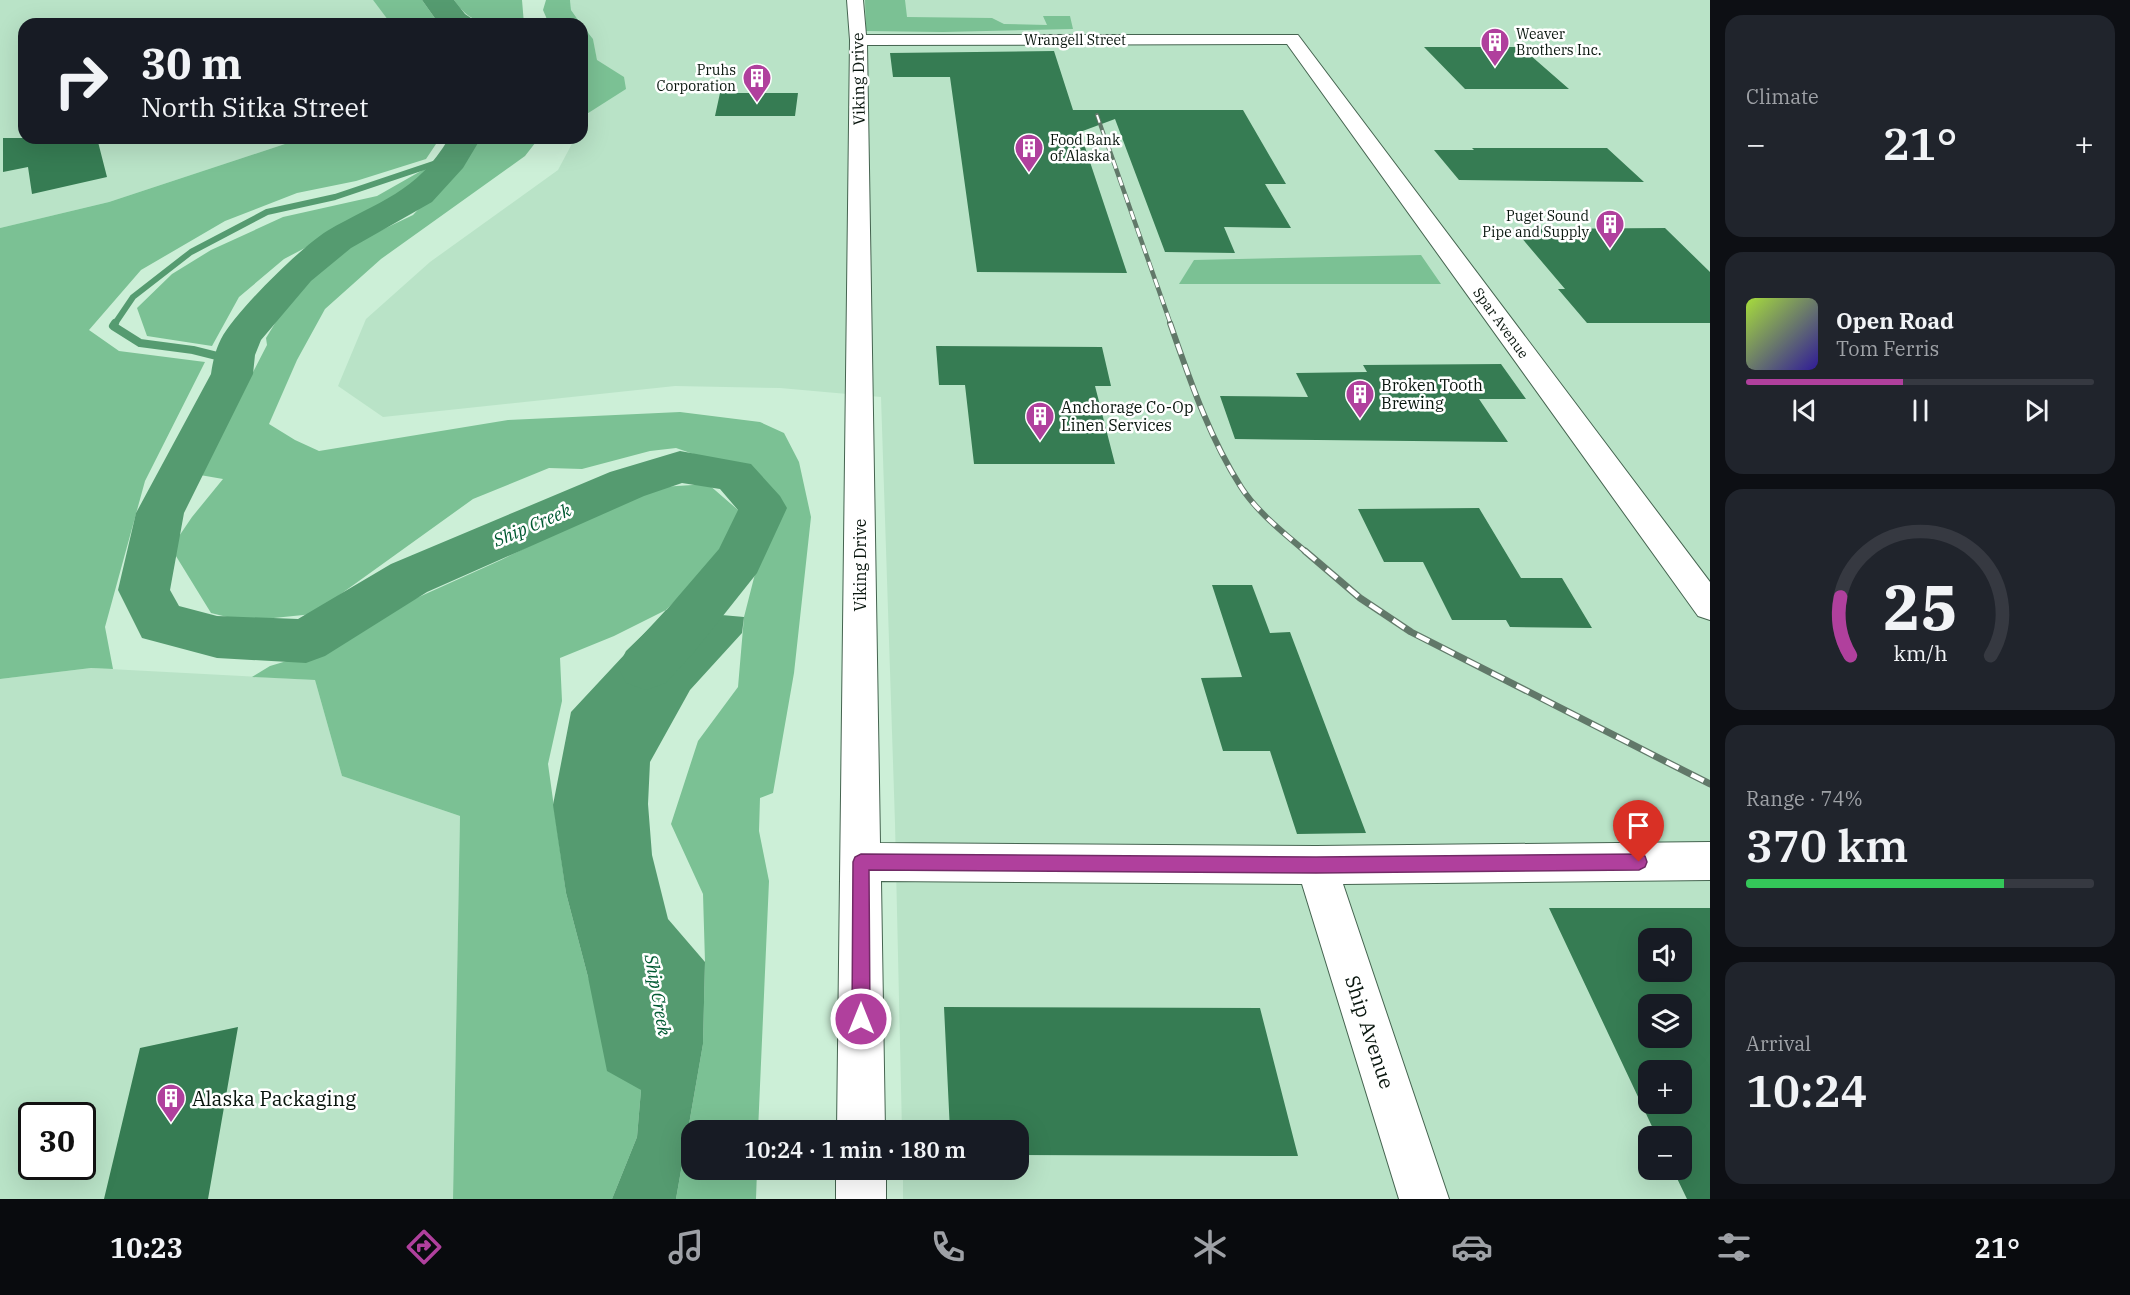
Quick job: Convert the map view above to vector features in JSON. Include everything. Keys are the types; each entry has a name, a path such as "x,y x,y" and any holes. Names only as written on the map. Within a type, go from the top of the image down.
{"street":[{"name":"Viking Drive","path":"855,0 858,40 861,1120"},
{"name":"Wrangell Street","path":"858,40 1292,39"},
{"name":"Spar Avenue","path":"1292,39 1710,607"},
{"path":"861,862 1316,865 1710,861"},
{"name":"Ship Avenue","path":"1316,865 1424,1199"},
{"path":"861,1180 861,1199"}],"shaded area":[{"path":"0,0 373,0 386,18 18,18 18,144 285,144 109,202 0,228"},
{"path":"373,0 422,0 435,18 386,18"},
{"path":"454,0 522,0 524,18 473,18"},
{"path":"546,0 570,0 571,10 577,18 546,18 543,10"},
{"path":"570,0 1710,0 1710,1199 903,1199 903,1180 1029,1180 1029,1120 902,1120 881,397 780,388 675,386 383,417 338,386 366,319 430,262 558,170 572,144 588,144 588,114 602,89 593,39 588,32 588,18 577,18 571,10"},
{"path":"865,0 905,0 907,17 992,18 1004,24 1047,25 1043,16 1070,16 1073,29 866,31"},
{"path":"588,33 593,39 597,60 624,77 626,89 588,113"},
{"path":"285,144 436,144 426,159 356,181 297,193 225,221 141,270 89,330 119,351 205,362 145,481 105,627 113,669 91,668 0,679 0,228 109,202"},
{"path":"470,144 534,144 525,156 381,259 325,309 297,360 269,424 319,451 508,420 680,412 760,422 784,433 799,462 811,517 794,673 773,793 760,798 759,831 769,881 758,1120 690,1120 703,1044 705,962 703,894 671,824 698,741 738,687 744,617 757,566 773,521 765,491 743,471 676,448 650,451 582,469 549,468 473,499 313,614 243,621 211,613 171,548 192,517 223,479 200,475 267,345 266,338 285,307 318,268 365,238 413,215 455,170"},
{"path":"428,167 402,197 284,259 239,297 212,346 147,336 137,308 172,274 211,250 283,217 377,196"},
{"path":"1421,255 1441,284 1179,284 1194,260"},
{"path":"708,484 738,510 740,534 666,610 614,636 560,658 562,701 548,764 566,893 588,977 641,1090 637,1137 612,1199 453,1199 460,816 342,776 315,680 252,677 270,666 327,649 361,623 501,560 646,488"},
{"path":"91,668 315,680 342,776 460,816 453,1199 0,1199 0,679"},
{"path":"681,1170 681,1180 757,1180 756,1199 676,1199"}],"water":[{"path":"422,0 454,0 471,18 435,18"},
{"path":"666,610 744,617 742,633 690,690 650,762 648,804 652,855 668,919 705,962 703,1044 690,1120 681,1120 681,1170 676,1199 612,1199 637,1137 641,1090 607,1071 588,977 566,893 553,805 571,712"}],"building":[{"name":"Weaver Brothers Inc.","path":"1424,47 1521,47 1569,89 1465,89"},
{"name":"Food Bank of Alaska","path":"1054,51 1073,110 1243,110 1286,184 1265,184 1291,228 1224,227 1235,253 1165,252 1115,119 1080,132 1127,273 977,272 950,77 893,77 890,53"},
{"name":"Pruhs Corporation","path":"720,93 798,93 795,116 715,116"},
{"path":"3,138 18,138 18,144 99,144 107,177 32,194 28,167 3,172"},
{"path":"1472,148 1607,148 1644,182 1459,180 1434,150 1474,150"},
{"path":"1665,228 1710,272 1710,323 1587,323 1558,289 1565,289 1514,229"},
{"path":"936,346 1102,347 1111,386 1095,386 1115,464 974,464 965,385 939,385"},
{"name":"Broken Tooth Brewing","path":"1501,364 1526,399 1479,399 1508,442 1235,439 1220,396 1308,397 1296,373 1367,372 1363,365"},
{"path":"1479,508 1521,578 1562,578 1592,628 1510,627 1506,620 1452,620 1423,562 1384,562 1358,509"},
{"path":"1212,585 1252,585 1270,633 1290,632 1366,833 1297,834 1270,751 1223,751 1201,678 1242,677"},
{"path":"1549,908 1710,908 1710,1199 1687,1199 1678,1180 1692,1180 1692,1126 1652,1126 1646,1114 1692,1114 1692,1060 1638,1060 1638,1097"},
{"path":"944,1007 1260,1008 1298,1156 1029,1155 1029,1120 949,1120"},
{"name":"Alaska Packaging","path":"238,1027 208,1199 104,1199 140,1048"}],"waterway":[{"name":"Ship Creek","path":"462,144 452,161 420,195 338,240 298,273 242,337 234,355 232,374 160,513 144,590 161,623 217,637 306,641 409,578 627,484 680,467 734,475 763,508 739,560 676,636 646,667"},
{"path":"114,325 133,297 191,252 267,212 335,197 454,157"},
{"path":"115,323 113,326 140,343 193,350 233,360"}],"railway":[{"path":"1097,115 1107,144"},
{"path":"1107,143 1171,325"},
{"path":"1170,323 1201,408 1219,448 1241,487 1271,522 1306,552"},
{"path":"1305,551 1360,598 1411,632 1710,784"}],"place":[{"name":"Weaver Brothers Inc.","path":"1495,68"},
{"name":"Pruhs Corporation","path":"757,104"},
{"name":"Food Bank of Alaska","path":"1029,174"},
{"name":"Puget Sound Pipe and Supply","path":"1610,250"},
{"name":"Broken Tooth Brewing","path":"1360,420"},
{"name":"Anchorage Co-Op Linen Services","path":"1040,442"},
{"name":"Alaska Packaging","path":"171,1124"}],"route":[{"path":"861,1019 861,862 1316,865 1639,862"}]}
